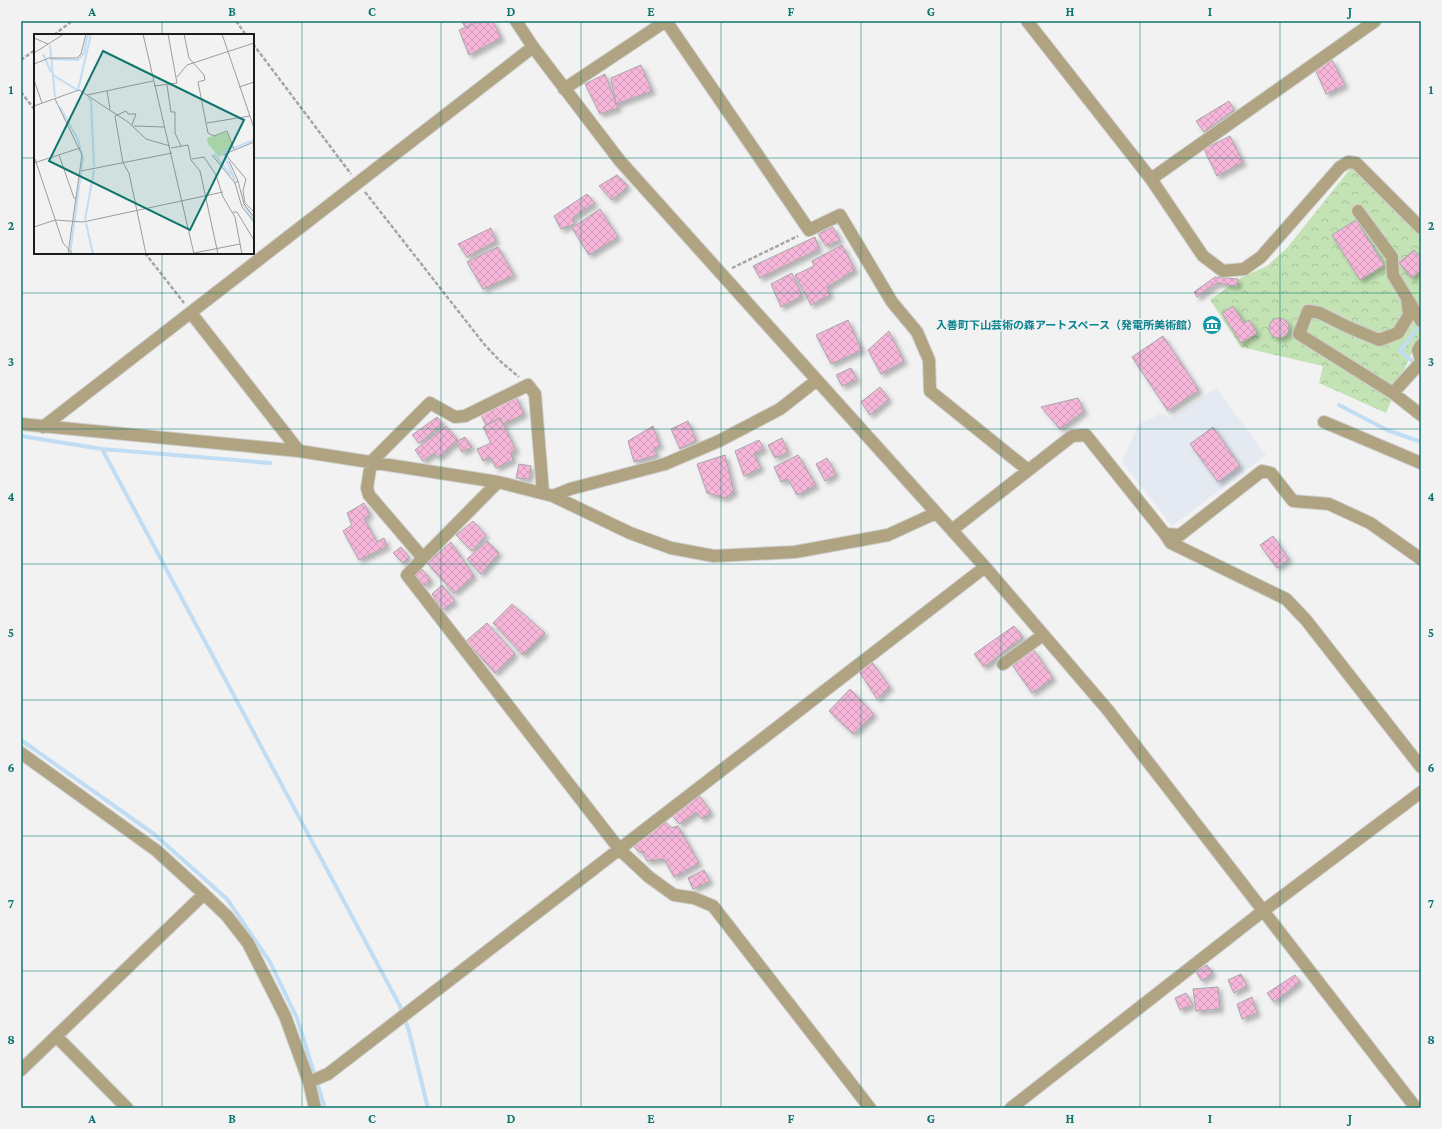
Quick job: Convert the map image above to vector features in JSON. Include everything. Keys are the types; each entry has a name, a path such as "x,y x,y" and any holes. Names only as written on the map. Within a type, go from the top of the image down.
{"street":[{"path":"516,21 564,89 620,161 985,566 1107,710 1416,1108"},
{"path":"564,89 666,21 809,230 840,215 892,302 917,332 929,360 930,390 1028,470"},
{"path":"1027,21 1151,179 1203,256 1223,271 1244,269 1261,257 1340,167 1348,162 1356,163 1421,228"},
{"path":"1151,179 1375,21"},
{"path":"43,426 533,47"},
{"path":"1358,211 1392,257 1393,275 1421,321"},
{"path":"1407,298 1409,315 1398,333 1379,340 1348,328 1320,313 1308,311 1299,334 1393,393 1421,415"},
{"path":"191,313 299,451"},
{"path":"1393,393 1421,361 1418,350 1421,345"},
{"path":"548,495 665,464 719,442 780,409 817,380"},
{"path":"423,558 369,495 367,488 371,462 430,402 455,417 466,416 528,385 535,394 548,495"},
{"path":"1324,422 1421,463"},
{"path":"21,424 299,451 498,482 548,495 630,533 670,548 714,556 794,552 888,535 936,513"},
{"path":"952,530 1072,436 1086,435 1171,543 1286,599 1306,620 1421,767"},
{"path":"1165,534 1180,535 1262,471 1271,473 1293,501 1329,504 1370,523 1421,559"},
{"path":"498,482 407,575 620,850 650,877 674,895 694,898 713,906 870,1108"},
{"path":"309,1082 328,1074 620,850 985,566"},
{"path":"1003,664 1043,635"},
{"path":"21,753 157,851 226,916 248,943 285,1016 309,1082 316,1108"},
{"path":"1011,1108 1263,911 1421,792"},
{"path":"21,1070 204,894"},
{"path":"56,1036 127,1108"}],"path":[{"path":"55,34 72,21"},
{"path":"236,21 245,34"},
{"path":"254,45 358,183 484,344 500,362 528,385"},
{"path":"21,60 34,51"},
{"path":"21,92 34,109"},
{"path":"721,274 809,230"},
{"path":"146,254 191,313"}],"shaded area":[{"path":"1216,388 1266,455 1172,526 1122,462 1138,425 1162,413 1170,418"}],"green space":[{"path":"1355,168 1421,235 1421,335 1417,340 1386,413 1319,383 1323,366 1241,347 1210,300 1242,277 1267,266 1287,248 1350,169"}],"building":[{"path":"461,21 475,21 466,28"},
{"path":"481,21 493,21 501,38 469,55 459,30"},
{"path":"1332,60 1345,85 1326,94 1315,69"},
{"path":"641,65 652,91 616,104 611,78"},
{"path":"605,74 618,108 600,114 585,84"},
{"path":"1229,101 1234,110 1204,132 1196,121"},
{"path":"1230,136 1243,162 1217,176 1204,149"},
{"path":"617,175 628,186 612,200 599,186"},
{"path":"587,194 595,203 573,217 574,224 561,229 554,216"},
{"path":"600,209 618,237 589,255 572,228"},
{"path":"1356,220 1384,265 1360,280 1332,235"},
{"path":"833,227 840,240 826,246 818,234"},
{"path":"491,228 496,241 467,257 458,244"},
{"path":"815,237 819,249 760,278 753,266"},
{"path":"842,245 855,270 827,287 830,295 811,305 795,275 814,266 812,261"},
{"path":"498,247 514,275 483,289 467,262"},
{"path":"1414,250 1421,258 1421,270 1412,278 1399,263"},
{"path":"792,273 802,296 781,307 771,284"},
{"path":"1215,277 1238,279 1237,286 1217,283 1197,297 1194,292"},
{"path":"1233,306 1244,323 1249,320 1257,333 1241,343 1222,313"},
{"path":"1279,318 1286,321 1289,328 1286,335 1279,338 1272,335 1269,328 1272,321"},
{"path":"848,320 862,350 831,364 816,335"},
{"path":"889,331 904,361 881,374 868,350"},
{"path":"1163,336 1199,390 1168,411 1132,357"},
{"path":"851,368 857,379 842,386 836,375"},
{"path":"880,387 889,399 870,415 861,402"},
{"path":"516,396 524,414 503,424 500,418 486,425 480,413"},
{"path":"1078,398 1084,411 1060,429 1041,407"},
{"path":"437,417 443,424 419,443 412,435"},
{"path":"500,418 516,450 511,452 513,460 496,468 490,457 483,461 477,449 491,443 483,427"},
{"path":"688,421 696,440 680,449 671,429"},
{"path":"446,426 458,440 438,458 434,453 423,461 415,450"},
{"path":"653,426 660,446 653,448 657,455 634,462 628,441"},
{"path":"1213,427 1240,466 1218,482 1190,444"},
{"path":"465,437 472,447 462,452 456,442"},
{"path":"782,438 788,452 775,458 768,445"},
{"path":"759,440 764,449 754,454 761,468 744,476 735,451"},
{"path":"725,455 734,492 725,498 707,493 697,464"},
{"path":"798,455 816,485 797,495 788,479 781,482 774,467"},
{"path":"827,458 836,474 825,481 816,464"},
{"path":"519,464 531,466 529,479 516,478"},
{"path":"364,503 370,514 364,519 377,542 384,538 387,546 359,560 343,531 352,525 347,513"},
{"path":"473,521 486,535 472,551 456,535"},
{"path":"1273,536 1289,559 1277,568 1260,545"},
{"path":"487,541 499,553 481,574 467,559"},
{"path":"451,542 474,576 454,593 427,563"},
{"path":"401,547 409,557 403,563 393,553"},
{"path":"422,569 431,580 424,586 414,575"},
{"path":"442,585 455,601 442,610 432,594"},
{"path":"512,604 545,633 523,655 493,623"},
{"path":"487,623 515,654 495,673 466,641"},
{"path":"1014,626 1023,637 984,667 974,654"},
{"path":"1034,650 1053,678 1032,693 1011,663"},
{"path":"872,662 890,687 877,699 859,671"},
{"path":"850,689 874,714 853,734 829,711"},
{"path":"698,794 711,812 702,819 696,812 680,824 671,815"},
{"path":"666,822 671,828 678,826 699,863 674,877 664,859 647,861 642,851 639,852 634,847 645,836"},
{"path":"704,870 710,881 693,889 688,878"},
{"path":"1207,965 1213,973 1202,981 1196,972"},
{"path":"1241,974 1247,986 1234,993 1228,980"},
{"path":"1295,975 1300,982 1274,1002 1267,993"},
{"path":"1218,987 1220,1009 1196,1011 1193,989"},
{"path":"1186,993 1193,1005 1180,1010 1175,998"},
{"path":"1252,997 1257,1013 1242,1019 1237,1004"}],"waterway":[{"path":"1416,364 1400,351 1421,324"},
{"path":"1339,405 1387,430 1421,442"},
{"path":"21,436 102,449 400,1006 409,1031 428,1108"},
{"path":"102,449 270,463"},
{"path":"21,740 154,834 227,899 270,962 297,1018 325,1108"}],"place":[{"name":"入善町下山芸術の森アートスペース（発電所美術館）","path":"1212,325"}]}
